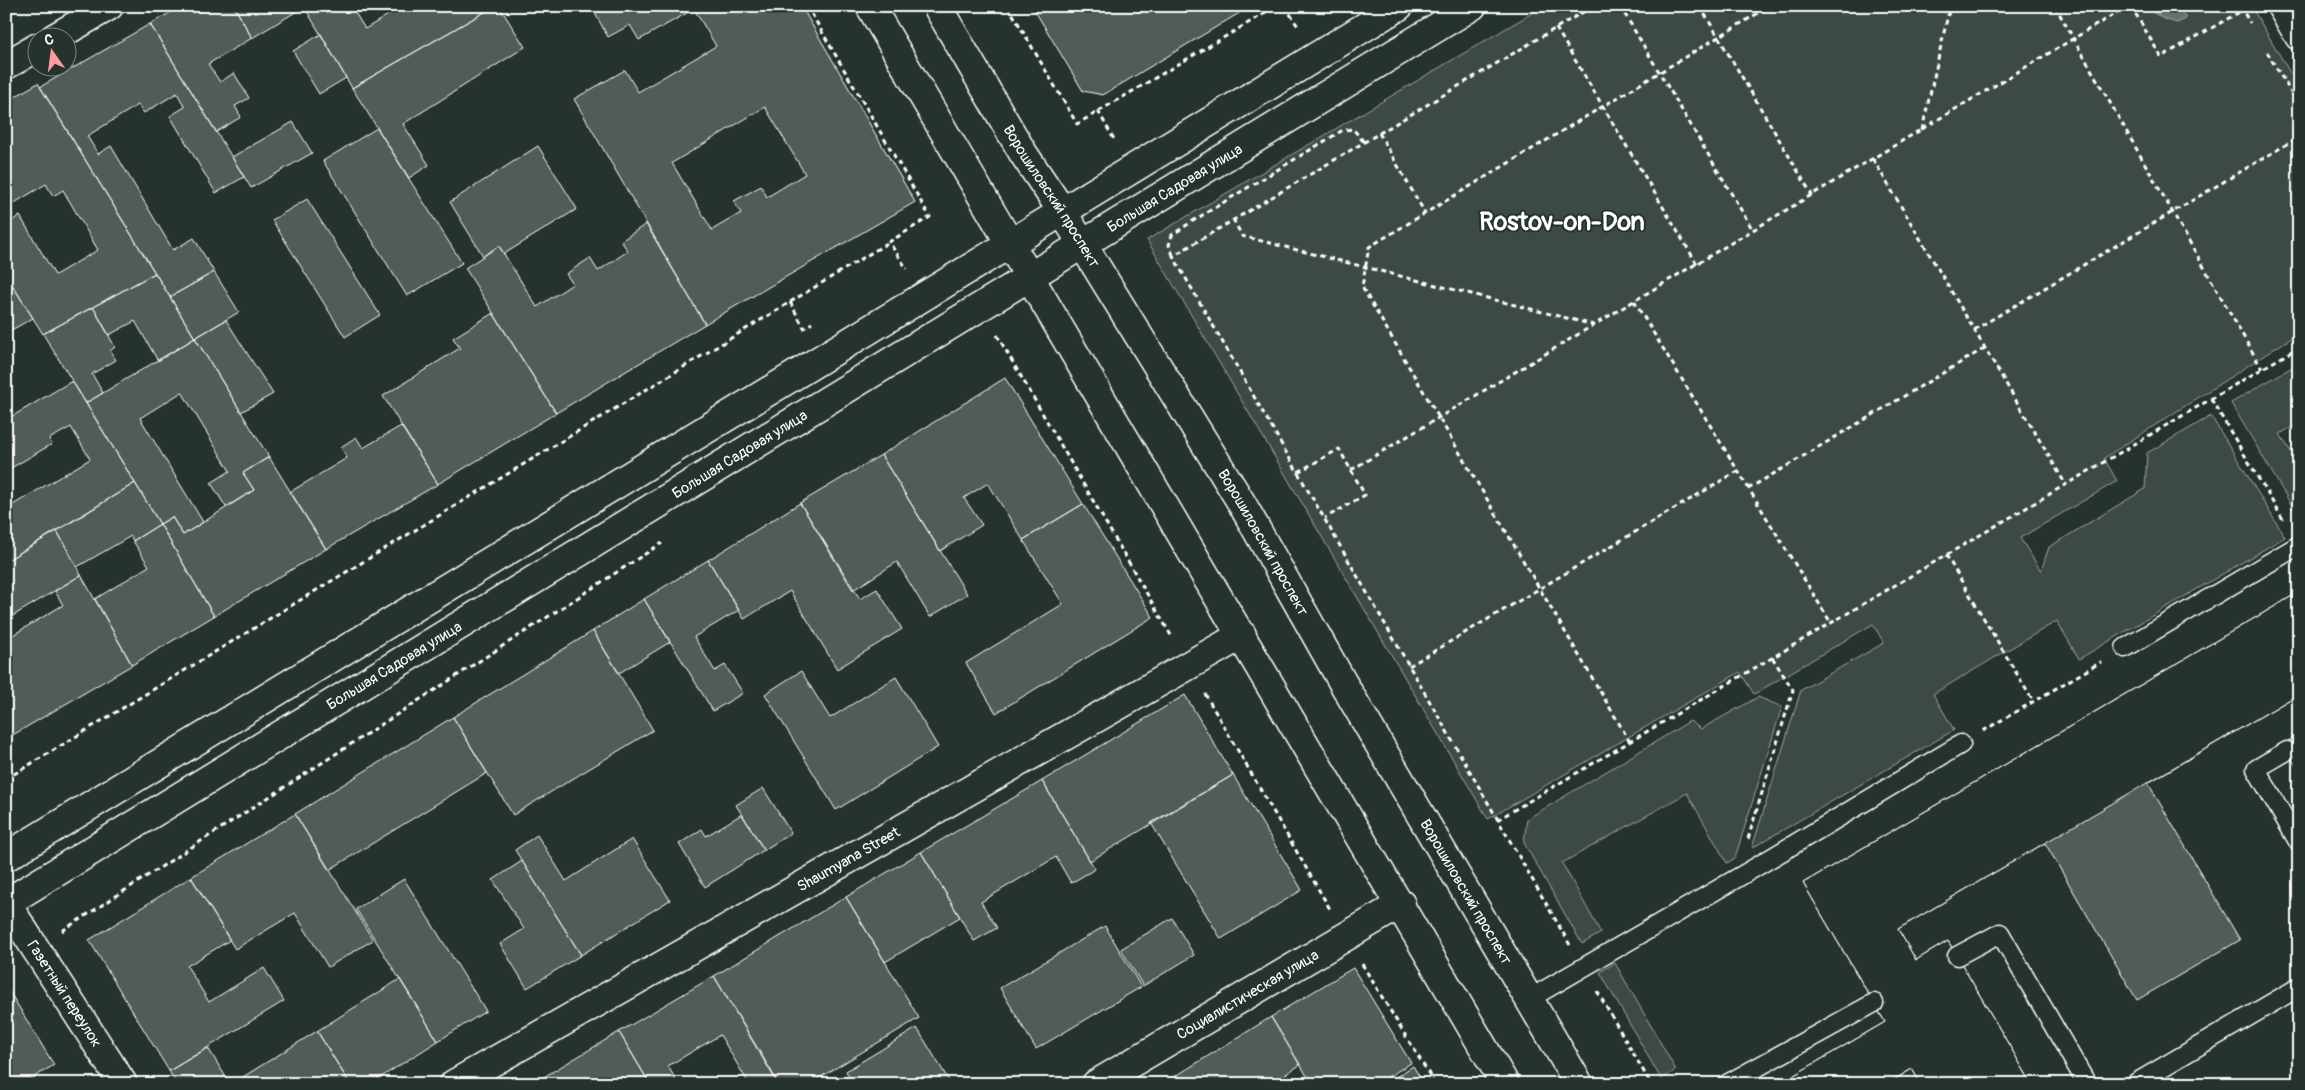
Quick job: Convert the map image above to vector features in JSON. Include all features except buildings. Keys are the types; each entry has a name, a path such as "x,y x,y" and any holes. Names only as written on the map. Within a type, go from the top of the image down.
{"main road":[{"path":"71,28 109,6"},
{"path":"870,6 1028,278 1242,635 1505,1084"},
{"name":"Ворошиловский проспект","path":"936,6 1023,153 1083,244 1242,502 1343,682 1579,1084"},
{"path":"6,857 1399,6"},
{"name":"Большая Садовая улица","path":"6,903 1472,6"},
{"path":"2281,6 2299,36"},
{"path":"6,65 28,53"},
{"name":"Shaumyana Street","path":"454,1084 1242,635"},
{"name":"Газетный переулок","path":"6,903 123,1084"},
{"name":"Социалистическая улица","path":"1096,1084 1401,904"}],"lane":[{"path":"2125,648 2299,545"},
{"path":"1529,999 1752,870 1962,744"},
{"path":"2287,751 2256,769 2299,843"},
{"path":"1957,956 2000,933 2087,1084"},
{"path":"2134,1084 2299,987"},
{"path":"1727,1084 1874,1003"}],"path":[{"path":"6,779 930,217 807,6"},
{"path":"1008,6 1077,124 1277,6"},
{"path":"1173,256 1593,6"},
{"path":"1620,6 1753,230"},
{"path":"1700,6 1812,195"},
{"path":"1630,742 1362,287 1365,267 1369,247 1770,6"},
{"path":"1922,130 1950,6"},
{"path":"2056,6 2262,369"},
{"path":"1351,470 2130,6 2161,57 2242,8 2252,26"},
{"path":"1556,28 1696,264"},
{"path":"2266,50 2299,106"},
{"path":"1098,111 1116,142 1123,138"},
{"path":"1364,142 1353,129 1343,130 1196,219 1172,235 1169,245 1173,256 1409,666 1652,1084"},
{"path":"1379,133 1425,213"},
{"path":"1974,330 2299,137"},
{"path":"1873,159 2066,485"},
{"path":"1233,219 1242,236 1594,325"},
{"path":"889,242 907,269"},
{"path":"1634,301 1831,623"},
{"path":"790,302 804,328"},
{"path":"1498,820 2299,347"},
{"path":"1748,489 1985,348"},
{"path":"2211,399 2288,528"},
{"path":"1298,472 1339,449 1365,495 1325,518"},
{"path":"1409,666 1738,471"},
{"path":"84,917 667,540"},
{"path":"1946,555 2033,701"},
{"path":"1962,744 2125,648"},
{"path":"1752,870 1743,855 1793,690 1772,658"}],"shaded area":[{"path":"1544,6 2251,6 2299,88 2299,333 2104,458 2117,481 2020,538 2041,571 2049,547 2145,489 2147,453 2211,416 2285,537 2079,659 2057,621 1933,694 1954,730 1752,848 1801,690 1884,643 1873,624 1754,694 1740,672 1488,819 1147,240"},
{"path":"2147,6 2180,6 2186,19 2177,23 2168,20 2157,15"},
{"path":"2299,363 2299,423 2280,434 2299,465 2299,518 2231,403"},
{"path":"1758,697 1782,707 1735,858 1727,863 1687,793 1562,863 1601,933 1582,944 1524,843 1527,819 1690,721 1701,729"},
{"path":"1615,963 1676,1070 1661,1079 1600,972"}],"district":[{"name":"Rostov-on-Don","path":"1562,222"}]}
